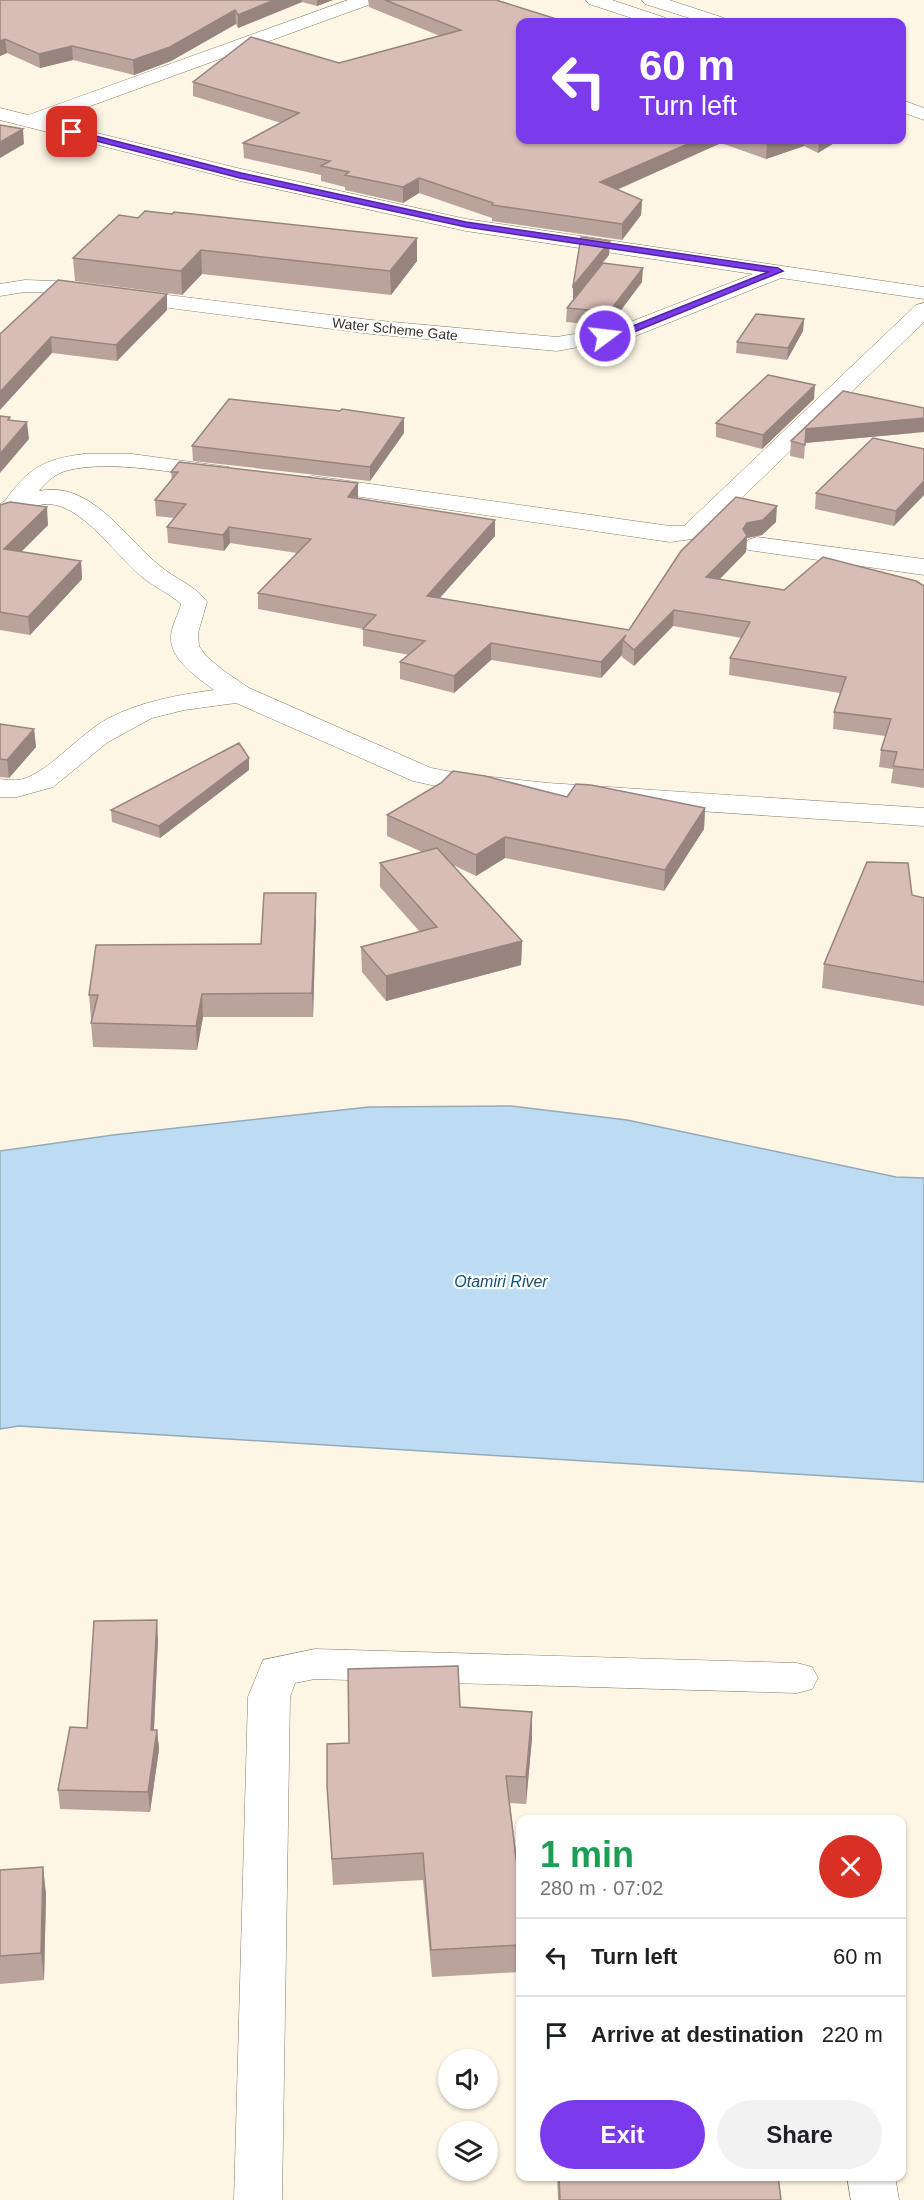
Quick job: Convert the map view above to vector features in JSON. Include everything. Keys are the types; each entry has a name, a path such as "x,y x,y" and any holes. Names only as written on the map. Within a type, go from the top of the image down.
{"street":[{"path":"30,121 365,0"},
{"path":"595,0 648,18"},
{"path":"651,0 706,18"},
{"path":"906,107 924,114"},
{"path":"0,114 240,175 466,225 924,293"},
{"name":"Water Scheme Gate","path":"0,290 25,286 54,287 371,327 557,344 626,332 778,271"},
{"path":"287,480 670,534 691,533 777,454 870,360 924,310"},
{"path":"8,508 34,480 49,469 65,462 106,460 242,474"},
{"path":"8,508 39,496 63,498 79,504 151,572 183,590 194,602 183,639 186,651 215,677 239,694 423,775 463,783 548,792 924,818"},
{"path":"757,545 924,567"},
{"path":"0,788 34,786 98,736 132,717 159,709 239,694"},
{"path":"258,2200 269,1697 278,1671 315,1664 797,1678"},
{"path":"872,2181 875,2200"}],"water":[{"name":"Otamiri River","path":"511,1106 627,1120 896,1177 924,1178 924,1482 19,1426 0,1429 0,1151 113,1135 369,1107"}],"building":[{"path":"0,0 274,0 238,15 235,10 170,47 133,60 72,46 39,54 5,39 0,41"},
{"path":"385,0 496,0 553,18 516,18 516,144 688,144 600,182 642,200 622,224 492,205 493,203 419,178 403,187 345,175 349,172 321,166 330,161 243,143 299,113 193,82 251,37 339,63 461,30"},
{"path":"0,125 23,129 0,142"},
{"path":"145,211 172,214 174,212 417,238 390,271 201,250 181,271 73,258 119,215 138,218"},
{"path":"581,237 610,241 573,286"},
{"path":"603,263 643,268 609,312 567,308"},
{"path":"58,280 167,294 116,345 51,337 0,392 0,334"},
{"path":"756,314 804,319 788,348 737,342"},
{"path":"768,375 815,385 763,435 716,423"},
{"path":"843,391 924,408 924,418 806,429 805,445 791,441"},
{"path":"229,399 340,411 342,409 404,418 370,467 192,446"},
{"path":"0,416 10,417 8,420 27,422 0,454"},
{"path":"873,438 924,449 924,481 896,511 816,493"},
{"path":"179,462 358,483 348,497 495,520 427,596 629,630 681,551 736,497 777,506 763,520 747,523 743,529 747,536 706,577 784,590 823,557 916,581 924,586 924,770 893,766 897,752 881,750 891,719 834,712 846,677 730,658 750,622 674,610 634,650 623,640 626,635 601,662 491,643 454,676 400,662 425,641 363,629 376,615 258,593 311,539 229,527 223,535 167,527 186,504 155,500 178,472 171,472"},
{"path":"10,502 47,507 4,549 81,561 28,617 0,612 0,505"},
{"path":"0,724 34,729 7,760 0,759"},
{"path":"239,743 249,758 159,826 111,810"},
{"path":"453,771 485,776 567,797 576,784 591,785 705,808 665,870 505,837 476,855 387,815 441,783"},
{"path":"437,848 522,941 386,976 361,947 437,927 380,863"},
{"path":"867,862 908,863 912,895 924,898 924,982 824,964"},
{"path":"264,893 316,893 312,993 202,994 196,1026 91,1023 98,995 89,995 96,945 261,944"},
{"path":"157,1620 151,1730 157,1730 148,1792 58,1790 70,1727 87,1728 94,1621"},
{"path":"458,1666 460,1707 532,1712 526,1777 506,1776 516,1857 516,1945 431,1950 423,1853 332,1859 327,1786 327,1744 349,1743 348,1669"},
{"path":"43,1867 41,1953 0,1956 0,1870"},
{"path":"559,2181 779,2181 781,2200 560,2200"}],"route":[{"path":"72,132 350,201 466,225 778,271 626,332 605,336"}]}
